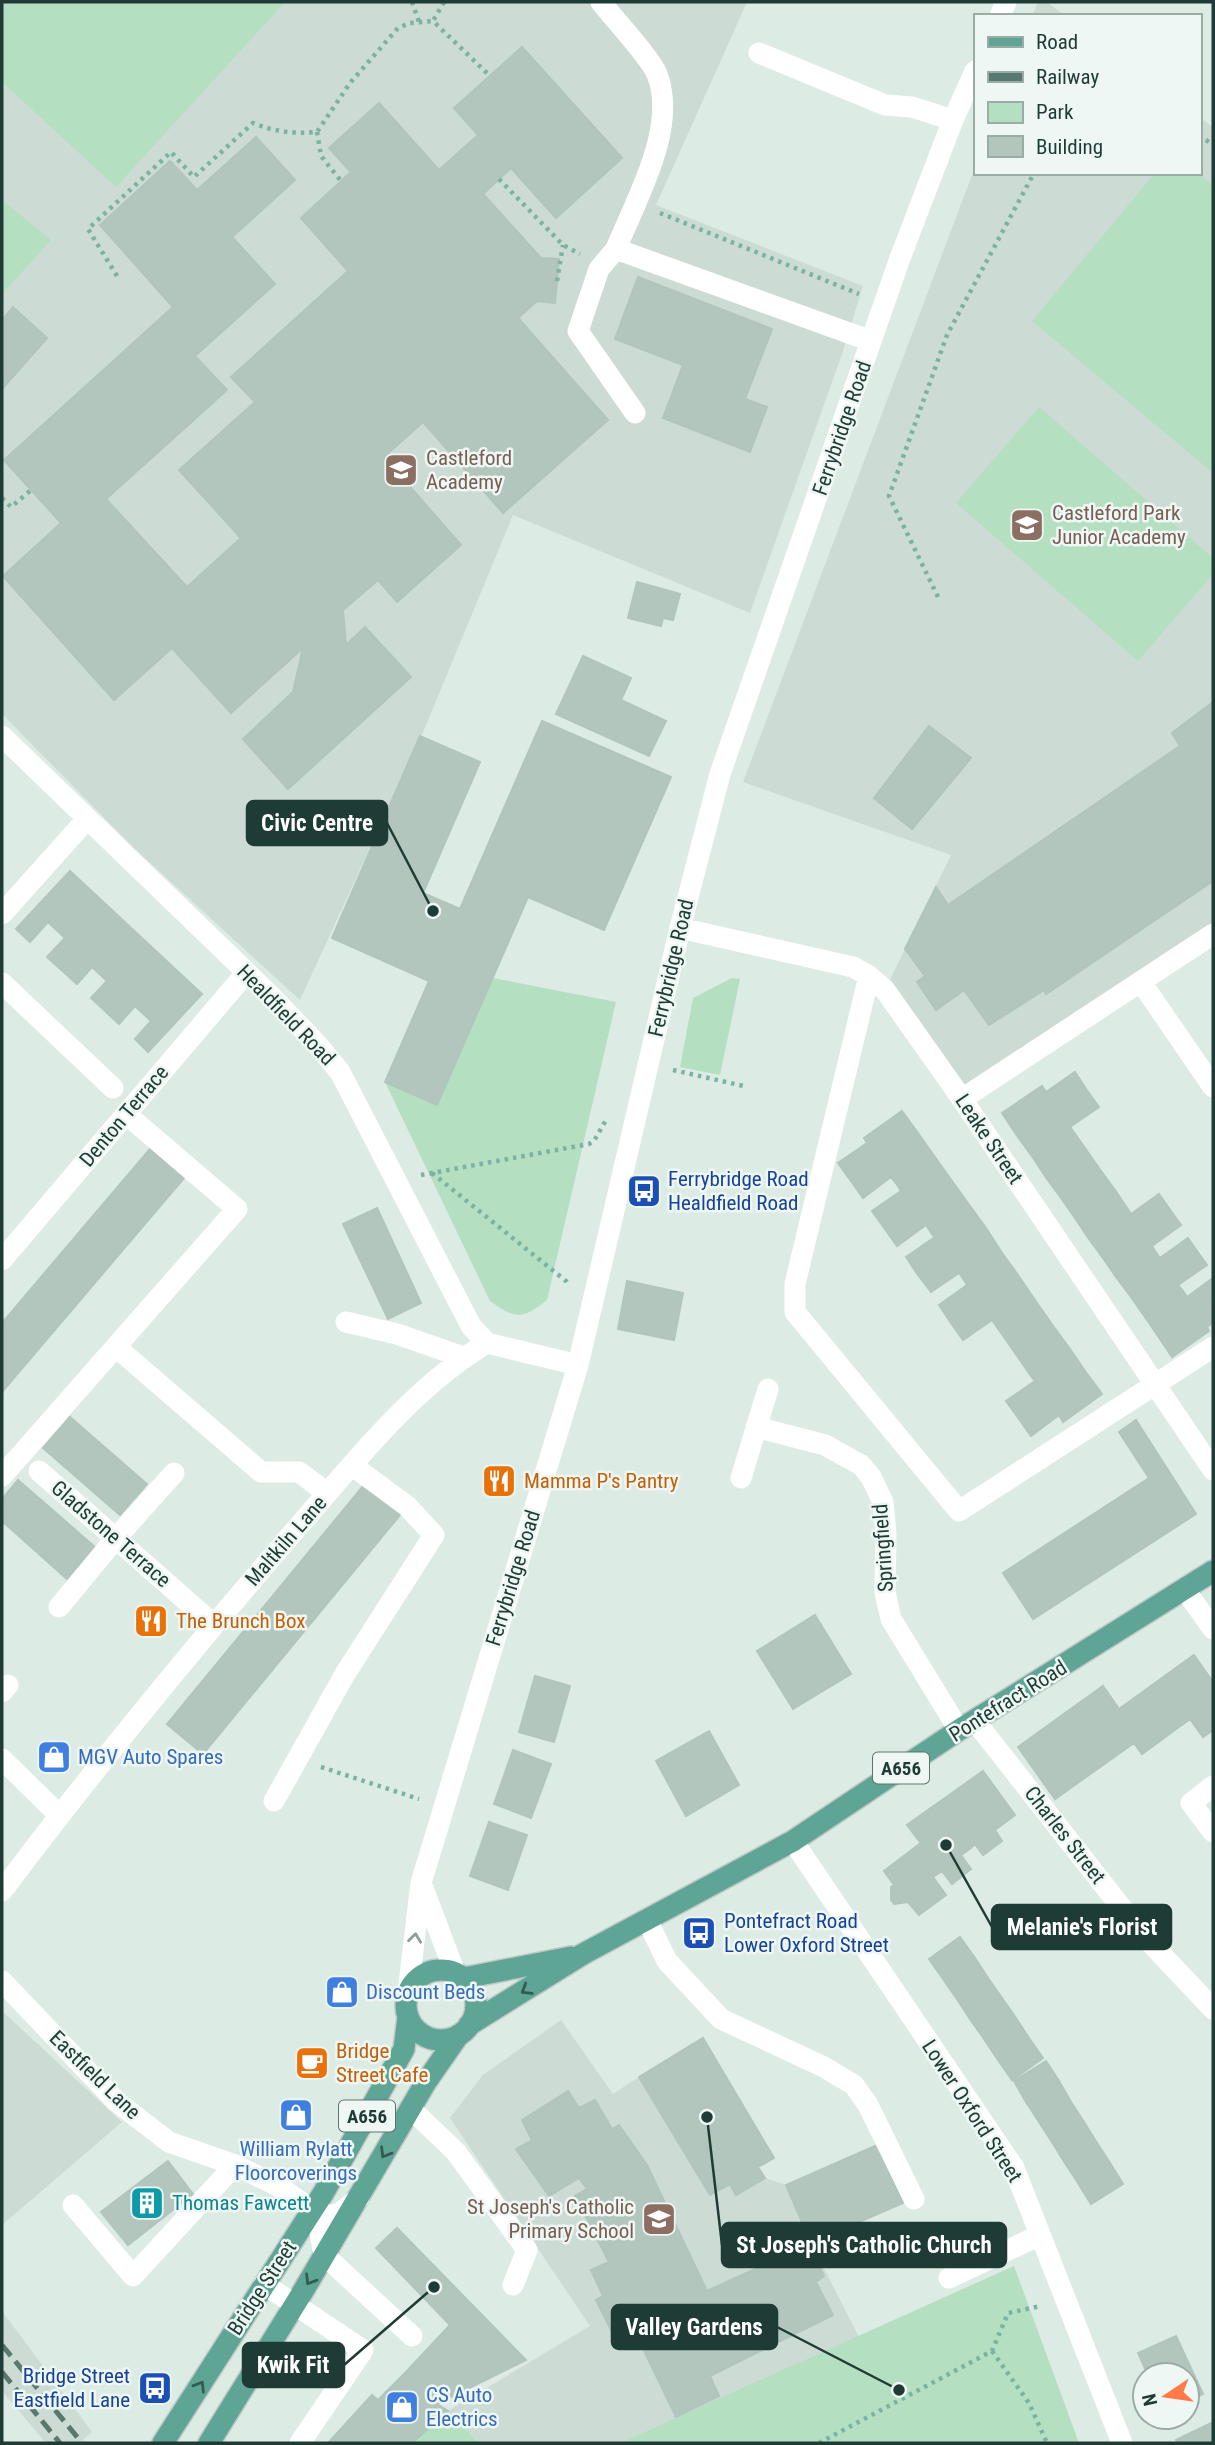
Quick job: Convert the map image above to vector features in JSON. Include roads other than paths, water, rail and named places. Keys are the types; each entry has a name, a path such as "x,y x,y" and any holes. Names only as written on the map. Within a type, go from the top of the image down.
{"main road":[{"name":"Pontefract Road","path":"464,2030 583,1954 793,1841 967,1725 1213,1571"},
{"name":"Pontefract Road","path":"459,1975 583,1954"},
{"name":"A656","path":"408,2017 408,1992 419,1977 434,1970 459,1975 473,1992 476,2004 475,2013 464,2030"},
{"path":"408,2017 425,2036 439,2040 464,2030"},
{"name":"Bridge Street","path":"163,2443 312,2210 404,2049 408,2017"},
{"name":"Bridge Street","path":"209,2443 295,2305 411,2109 464,2030"}],"street":[{"path":"601,2 656,72 664,99 662,126 652,163 616,249 599,269 578,331 635,413"},
{"path":"759,53 885,105 912,107 953,120"},
{"name":"Ferrybridge Road","path":"408,1992 421,1883 578,1365 680,928 720,774 900,258 953,120 974,73"},
{"path":"616,249 872,341"},
{"name":"Healdfield Road","path":"2,736 246,972 317,1044 340,1072 471,1326 487,1343"},
{"path":"2,914 87,818"},
{"name":"Leake Street","path":"680,928 853,967 885,990 1213,1470"},
{"path":"962,1099 1213,934"},
{"name":"Denton Terrace","path":"2,1260 246,972"},
{"path":"869,976 795,1284 795,1312 959,1511 1213,1347"},
{"path":"1141,982 1213,1087"},
{"path":"2,983 113,1088"},
{"path":"2,1476 237,1209 126,1114"},
{"path":"346,1322 397,1334 463,1357"},
{"path":"487,1343 578,1365"},
{"name":"Maltkiln Lane","path":"2,1891 59,1815 213,1625 327,1493 405,1407 463,1357 487,1343"},
{"path":"116,1347 261,1472 299,1472 327,1493"},
{"path":"741,1478 768,1389"},
{"name":"Springfield","path":"756,1427 825,1445 861,1465 871,1477 883,1503 886,1533 885,1592 891,1619 967,1725"},
{"path":"274,1801 345,1674 434,1535 407,1506 353,1466"},
{"name":"Gladstone Terrace","path":"39,1471 213,1625"},
{"path":"59,1606 174,1473"},
{"path":"1185,1590 1213,1629"},
{"name":"Charles Street","path":"967,1725 1143,1934 1213,2009"},
{"path":"2,1759 59,1815"},
{"path":"1213,1786 1191,1803 1213,1832"},
{"name":"Lower Oxford Street","path":"793,1841 1014,2168 1122,2443"},
{"path":"421,1883 459,1975"},
{"path":"647,1920 667,1961 721,2019 824,2067 854,2085 868,2105 914,2199"},
{"name":"Eastfield Lane","path":"2,1981 117,2102 169,2142 235,2165 280,2187 312,2210"},
{"path":"411,2109 456,2152 527,2250 513,2285"},
{"path":"73,2205 133,2276 235,2165"},
{"path":"312,2210 332,2216 359,2197"},
{"path":"312,2210 319,2227 324,2255 412,2336"},
{"path":"949,2278 1040,2235"},
{"path":"264,2284 363,2350 300,2443"}],"railway":[{"path":"2,2345 82,2443"},
{"path":"2,2372 60,2443"}],"place":[{"name":"Castleford Academy","path":"401,470"},
{"name":"Castleford Park Junior Academy","path":"1027,525"},
{"name":"Civic Centre","path":"433,911"},
{"name":"Ferrybridge Road Healdfield Road","path":"644,1191"},
{"name":"Mamma P's Pantry","path":"499,1481"},
{"name":"The Brunch Box","path":"151,1621"},
{"name":"MGV Auto Spares","path":"54,1757"},
{"name":"Melanie's Florist","path":"946,1845"},
{"name":"Pontefract Road Lower Oxford Street","path":"699,1933"},
{"name":"Discount Beds","path":"342,1992"},
{"name":"Bridge Street Cafe","path":"312,2063"},
{"name":"William Rylatt Floorcoverings","path":"296,2115"},
{"name":"St Joseph's Catholic Church","path":"707,2117"},
{"name":"Thomas Fawcett","path":"147,2203"},
{"name":"St Joseph's Catholic Primary School","path":"659,2219"},
{"name":"Kwik Fit","path":"434,2287"},
{"name":"Bridge Street Eastfield Lane","path":"155,2388"},
{"name":"Valley Gardens","path":"899,2390"},
{"name":"CS Auto Electrics","path":"402,2407"}]}
